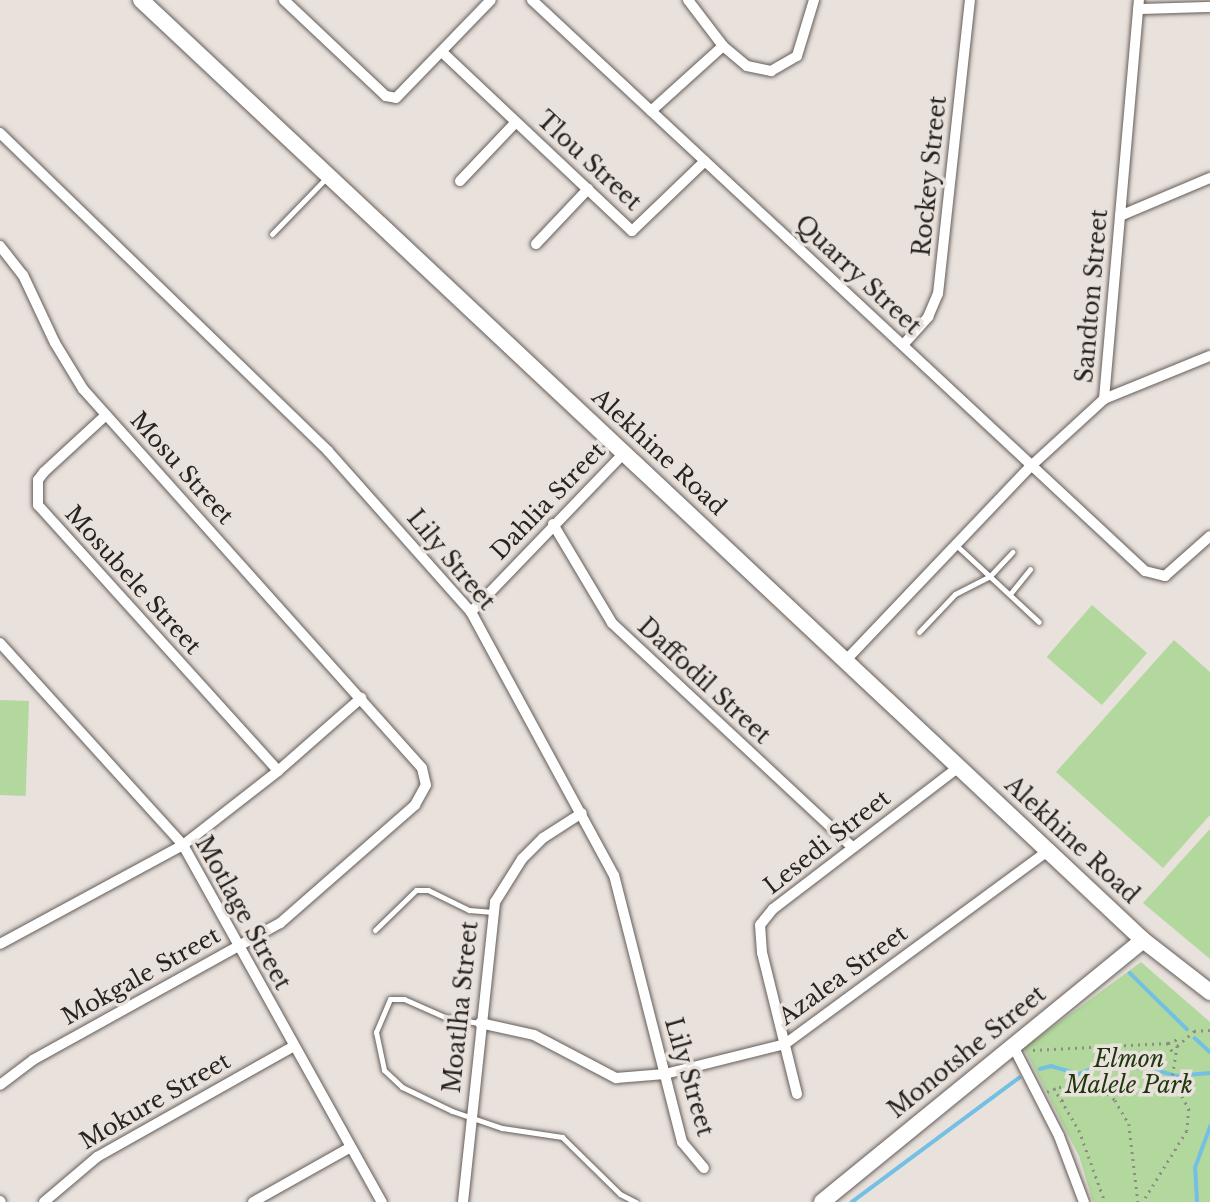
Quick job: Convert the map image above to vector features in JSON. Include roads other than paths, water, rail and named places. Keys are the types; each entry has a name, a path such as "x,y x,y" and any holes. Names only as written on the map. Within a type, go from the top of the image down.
{"street":[{"name":"Alekhine Road","path":"141,0 626,451 1050,849 1143,940 1210,992"},
{"path":"284,0 389,97 402,95 491,0"},
{"name":"Quarry Street","path":"533,0 1145,571 1158,577 1171,573 1210,536"},
{"path":"688,0 723,46 758,71 786,66 803,45 814,0"},
{"name":"Rockey Street","path":"903,345 928,317 938,294 970,0"},
{"path":"1139,5 1210,7"},
{"name":"Sandton Street","path":"847,659 1031,466 1104,399 1139,5"},
{"path":"651,111 723,46"},
{"name":"Tlou Street","path":"442,52 635,230 705,161"},
{"path":"460,181 516,122"},
{"name":"Lily Street","path":"0,132 328,451 471,611 614,874 682,1142 704,1168"},
{"path":"1120,216 1210,178"},
{"path":"536,244 588,189"},
{"name":"Mosu Street","path":"0,246 23,275 69,369 106,415 422,768 425,790"},
{"path":"1104,399 1210,356"},
{"name":"Mosubele Street","path":"106,415 44,472 38,480 38,505 278,771"},
{"name":"Dahlia Street","path":"471,611 626,451"},
{"name":"Daffodil Street","path":"554,524 612,624 852,847"},
{"name":"Motlage Street","path":"0,643 183,845 237,947 382,1202"},
{"path":"0,944 183,845 278,771 361,698"},
{"name":"Lesedi Street","path":"797,1094 762,953 760,925 773,909 960,766"},
{"name":"Mokgale Street","path":"0,1085 33,1060 237,947 307,903 425,790"},
{"name":"Moatlha Street","path":"465,1201 480,1023 493,912 522,859 543,838 582,813"},
{"name":"Azalea Street","path":"480,1023 534,1035 616,1078 665,1074 785,1044 1050,849"},
{"name":"Monotshe Street","path":"822,1202 1015,1049 1143,940"},
{"name":"Mokure Street","path":"44,1202 97,1157 294,1045"},
{"path":"1015,1049 1039,1096 1084,1202"},
{"path":"253,1202 351,1147"}],"lane":[{"path":"272,234 329,175"},
{"path":"956,545 1039,622"},
{"path":"919,632 955,594 990,576 1012,552"},
{"path":"1010,594 1030,569"},
{"path":"375,930 416,890 428,890 469,910 493,912"},
{"path":"480,1023 447,1018 397,998 384,1007 376,1032 383,1070 392,1080 428,1101 502,1128 562,1137 620,1194 636,1202"}],"waterway":[{"path":"1130,973 1187,1029"},
{"path":"1195,1038 1210,1052"},
{"path":"1040,1069 1051,1066 1079,1074 1098,1066 1150,1068 1176,1076 1210,1073"},
{"path":"852,1202 1019,1078"},
{"path":"1197,1202 1195,1168 1210,1127"}],"park label":[{"name":"Elmon Malele Park","path":"1129,1072"}]}
